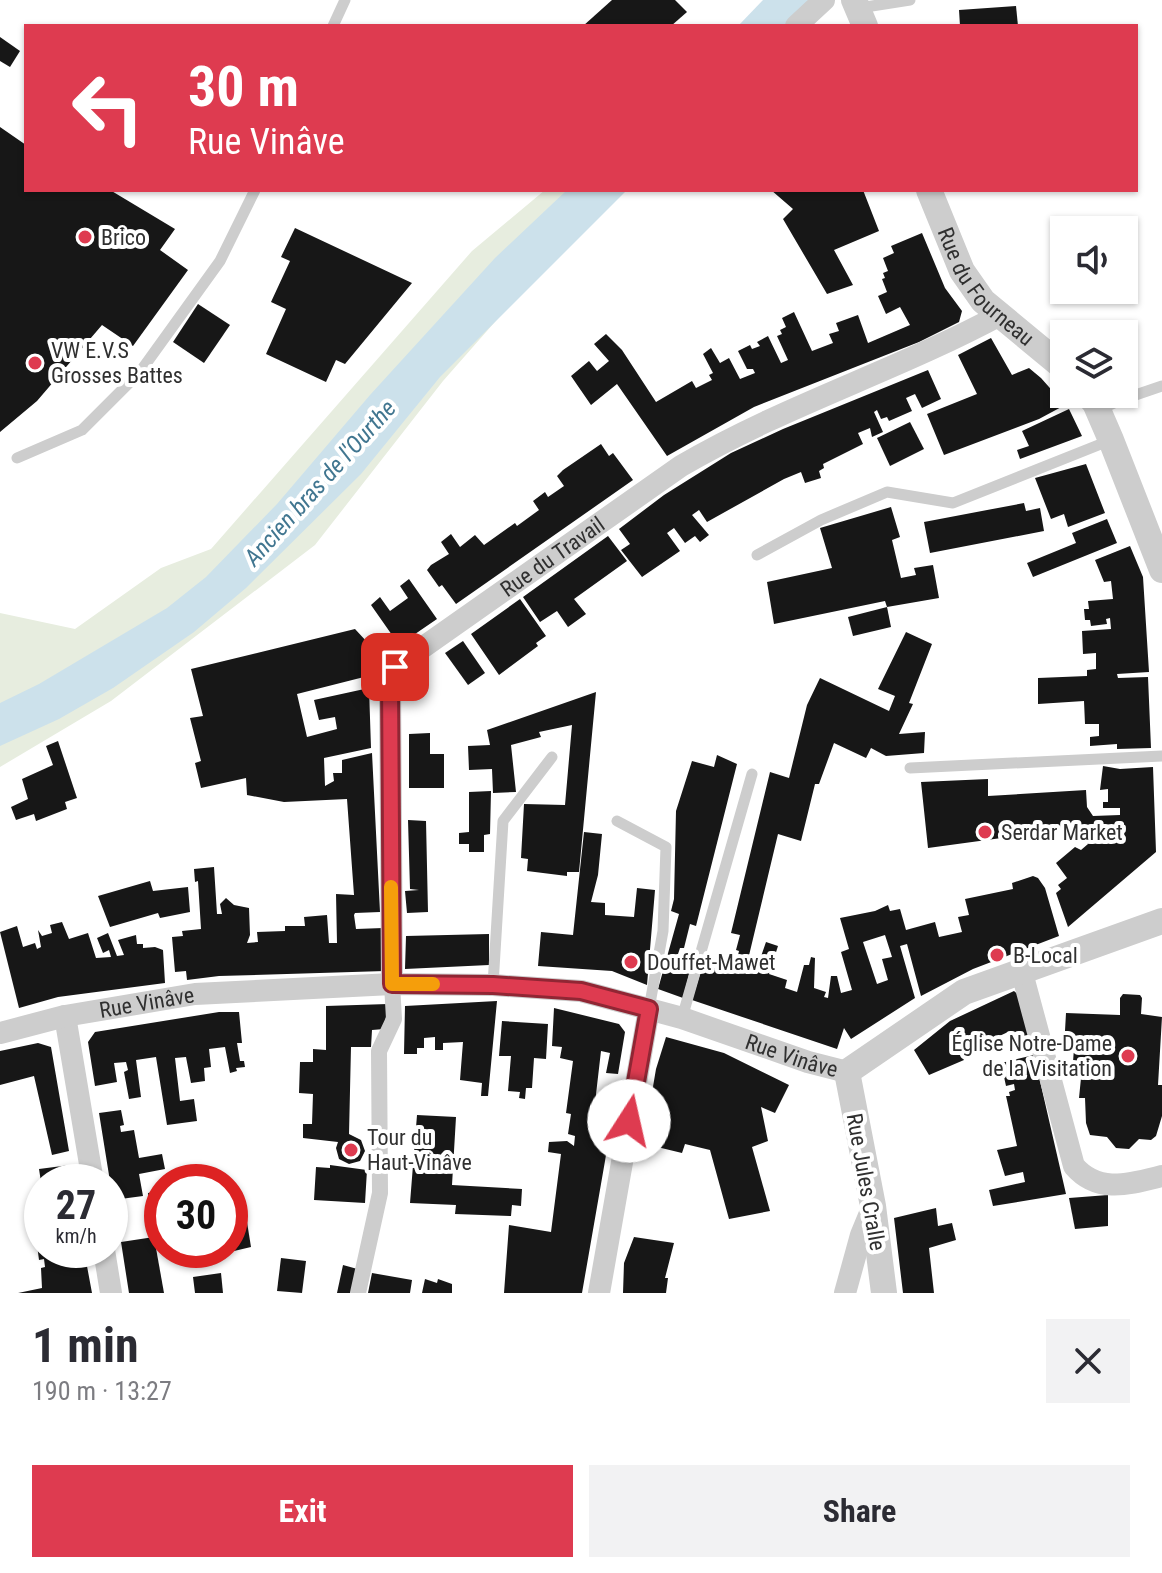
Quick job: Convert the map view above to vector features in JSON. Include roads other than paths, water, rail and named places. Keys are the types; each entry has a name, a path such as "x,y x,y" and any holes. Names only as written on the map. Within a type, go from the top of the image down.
{"street":[{"path":"798,24 824,0"},
{"name":"Rue du Fourneau","path":"930,192 962,271 983,301 1050,356"},
{"name":"Rue du Travail","path":"392,984 390,682 395,667 691,459 747,429 923,354 1000,315"},
{"path":"1095,408 1111,440 1162,570"},
{"name":"Rue Vinâve","path":"0,1033 65,1016 195,994 392,984 493,985 581,991 682,1018 808,1062 847,1072 964,992 1021,969 1162,921"},
{"path":"1021,969 1074,1166 1082,1176 1107,1185 1162,1176"},
{"path":"358,1293 380,1193 379,1051 394,1019 392,984"},
{"path":"599,1293 649,1009"},
{"path":"65,1016 90,1164"},
{"name":"Rue Jules Cralle","path":"847,1072 873,1206 884,1293"},
{"path":"845,1293 861,1235 873,1206"},
{"path":"107,1268 111,1293"}],"lane":[{"path":"334,24 345,0"},
{"path":"859,11 910,0"},
{"path":"17,458 82,430 140,372 220,261 254,192"},
{"path":"1138,394 1162,386"},
{"path":"757,555 821,520 887,492 953,503 1111,440"},
{"path":"910,768 1162,756"},
{"path":"493,985 503,821 552,757"},
{"path":"682,1018 752,774"},
{"path":"617,821 666,847 663,931 649,1009"}],"water":[{"path":"763,0 815,0 791,24 740,24"},
{"name":"Ancien bras de l'Ourthe","path":"565,192 625,192 440,377 361,474 246,588 194,632 113,688 59,719 0,746 0,703 39,684 167,608 206,577 277,504 370,395 495,258"}],"place":[{"name":"Brico","path":"85,237"},
{"name":"VW E.V.S Grosses Battes","path":"35,363"},
{"name":"Serdar Market","path":"985,832"},
{"name":"B-Local","path":"997,955"},
{"name":"Douffet-Mawet","path":"631,962"},
{"name":"Église Notre-Dame de la Visitation","path":"1128,1056"},
{"name":"Tour du Haut-Vinâve","path":"351,1150"}]}
